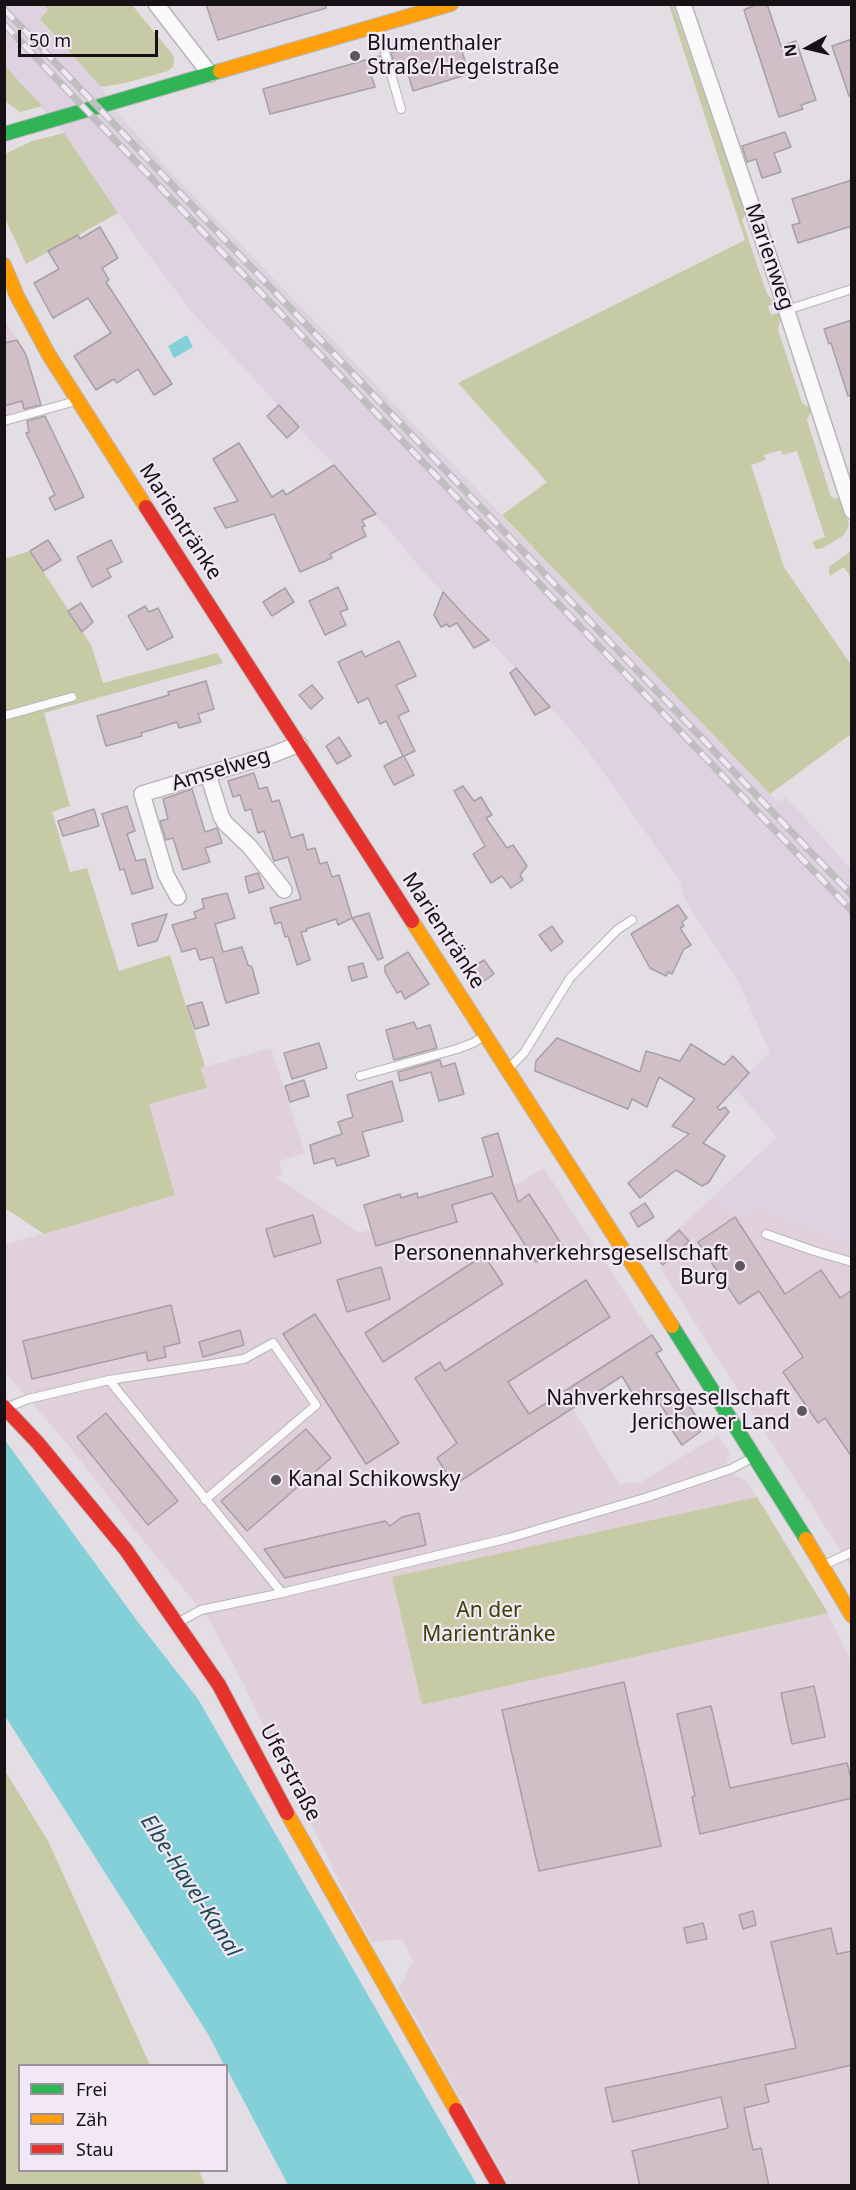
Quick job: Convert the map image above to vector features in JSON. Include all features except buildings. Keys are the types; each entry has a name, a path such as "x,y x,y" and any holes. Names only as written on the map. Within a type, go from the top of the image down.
{"street":[{"path":"156,4 210,74"},
{"name":"Marienweg","path":"683,4 847,485 852,511"},
{"path":"4,134 450,5"},
{"name":"Marientränke","path":"4,265 35,331 78,400 755,1456 852,1616"},
{"name":"Amselweg","path":"178,897 166,875 142,794 299,744"},
{"path":"208,774 220,816 284,890"},
{"name":"Uferstraße","path":"5,1408 38,1443 126,1550 219,1685 280,1800 499,2186"}],"lane":[{"path":"377,26 401,109"},
{"path":"787,310 852,289"},
{"path":"4,421 78,400"},
{"path":"4,716 72,697"},
{"path":"507,1070 524,1053 570,978 617,930 632,920"},
{"path":"360,1076 457,1049 485,1035"},
{"path":"766,1234 852,1262"},
{"path":"5,1408 28,1399 109,1380 244,1359 273,1343 316,1406 205,1500"},
{"path":"109,1380 282,1593"},
{"path":"177,1623 201,1610 282,1593 530,1531 648,1497 731,1469 755,1456"},
{"path":"823,1565 852,1552"}],"shaded area":[{"path":"5,5 44,5 49,10 40,20 101,87 120,116 165,166 770,794 778,802 786,797 851,869 851,1244 755,1205 749,1218 729,1210 716,1194 777,1137 734,1087 770,1053 739,983 685,900 680,881 586,748 526,679 430,579 334,465 190,310 118,213 64,133 5,66"},
{"path":"4,319 26,355 41,405 5,415"},
{"path":"271,1048 305,1153 279,1161 283,1174 276,1177 359,1233 513,1187 544,1168 662,1350 572,1408 619,1484 641,1482 718,1435 730,1454 726,1461 737,1477 746,1480 757,1497 393,1577 422,1705 828,1613 852,1663 851,2185 509,2185 399,1989 413,1961 402,1939 372,1942 348,1900 241,1679 208,1618 141,1538 69,1446 5,1372 4,1245 175,1195 149,1104 207,1088 201,1068"},
{"name":"Nahverkehrsgesellschaft Jerichower Land","path":"716,1194 729,1210 748,1218 754,1205 851,1244 851,1567 660,1268 663,1265 652,1254"}],"green space":[{"path":"44,5 132,5 173,55 173,67 168,71 125,83 101,87 40,19 48,10"},
{"path":"669,5 673,5 746,214 742,220 767,294 776,304 768,306 771,315 779,313 781,318 778,329 802,403 811,411 807,420 831,497 839,499 849,525 844,535 823,548 816,549 812,542 825,537 797,451 783,455 781,450 764,455 766,460 751,465 784,567 851,665 851,734 770,794 502,515 547,482 458,383 745,240"},
{"path":"4,66 42,106 20,112 5,101"},
{"path":"64,133 118,213 26,264 5,218 5,154 32,141"},
{"path":"30,551 91,645 103,683 217,653 223,663 44,713 70,806 52,812 70,872 87,868 119,971 170,955 205,1066 201,1068 207,1088 149,1104 175,1195 44,1234 5,1208 4,559"},
{"path":"851,551 851,578 844,567 830,576 830,566"},
{"name":"An der Marientränke","path":"757,1497 828,1613 422,1705 392,1577"},
{"path":"4,1769 48,1841 150,2064 18,2064 18,2172 199,2172 205,2185 5,2185"}],"water":[{"path":"187,335 193,347 174,358 168,346"},
{"name":"Elbe-Havel-Kanal","path":"4,1439 138,1622 198,1699 477,2185 288,2185 228,2071 228,2064 223,2064 208,2034 5,1716"}],"railway":[{"path":"4,9 852,895"},
{"path":"4,24 852,911"}],"traffic: fast":[{"path":"4,134 220,71"},
{"path":"672,1326 806,1539"}],"traffic: slow":[{"path":"220,71 451,4"},
{"path":"4,265 17,296 49,355 146,507"},
{"path":"412,921 672,1326"},
{"path":"806,1539 852,1616"},
{"path":"287,1813 456,2110"}],"traffic: jam":[{"path":"146,507 412,921"},
{"path":"4,1407 38,1443 126,1550 219,1685 287,1813"},
{"path":"456,2110 499,2186"}],"place":[{"name":"Blumenthaler Straße/Hegelstraße","path":"355,56"},
{"name":"Personennahverkehrsgesellschaft Burg","path":"740,1266"},
{"name":"Nahverkehrsgesellschaft Jerichower Land","path":"802,1411"},
{"name":"Kanal Schikowsky","path":"276,1480"}]}
